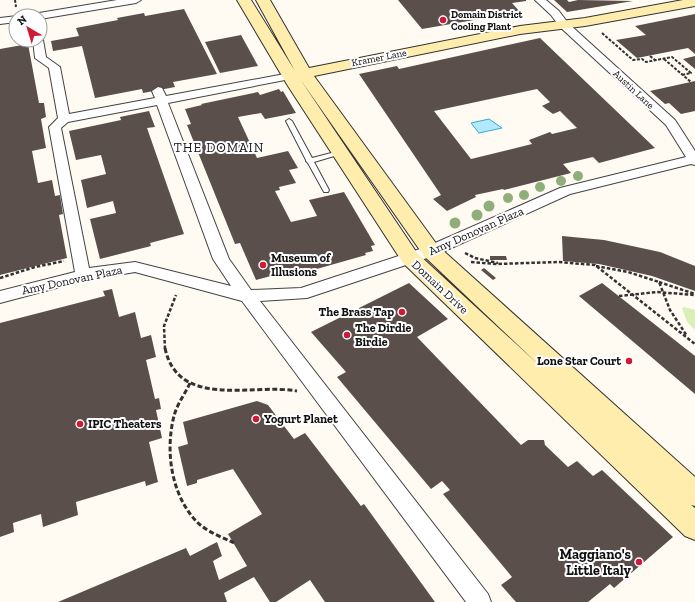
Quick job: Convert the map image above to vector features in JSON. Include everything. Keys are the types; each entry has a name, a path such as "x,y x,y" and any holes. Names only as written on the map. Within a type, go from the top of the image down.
{"street":[{"path":"48,15 136,0"},
{"name":"Domain Drive","path":"244,0 297,74 421,255 695,494"},
{"name":"Domain Drive","path":"263,0 297,74 339,153 421,255 695,526"},
{"name":"Austin Lane","path":"540,0 555,13 564,25 671,123 694,160"},
{"name":"Kramer Lane","path":"64,119 160,96 297,74 520,30 564,25 695,2"},
{"path":"39,48 41,58 54,66 64,119 55,127 83,275"},
{"path":"160,96 221,260 246,296 480,602"},
{"name":"Amy Donovan Plaza","path":"0,297 83,275 135,267 246,296 301,294 421,255 565,191 694,160"}],"lane":[{"path":"288,121 326,190"},
{"path":"309,160 339,153"}],"path":[{"path":"597,29 633,60 642,59 646,62 672,57 691,73 682,75"},
{"path":"650,56 655,60"},
{"path":"663,59 691,82"},
{"path":"463,251 475,258 505,264"},
{"path":"463,260 505,264 558,262 595,265 628,272 695,294"},
{"path":"0,278 36,267 64,261"},
{"path":"595,265 695,344"},
{"path":"659,282 661,292 675,321 695,344"},
{"path":"619,296 631,293 661,292 695,294"},
{"path":"176,295 164,322 163,347 172,369 190,383 211,389 279,388 322,395"},
{"path":"190,383 174,416 170,444 172,468 181,501 198,523 234,543"}],"green space":[{"path":"684,307 695,310 695,330 687,322 682,308"}],"water":[{"path":"489,119 502,128 479,133 471,123"}],"building":[{"name":"Domain District Cooling Plant","path":"398,0 526,1 512,3 520,12 422,29"},
{"path":"554,0 567,0 569,2 578,0 633,1 567,12"},
{"path":"184,9 217,74 173,82 175,87 143,93 142,89 95,98 82,46 53,51 51,41 79,36 76,28 118,20 117,18 144,13 145,16"},
{"path":"695,14 695,54 688,48 637,58 616,40 646,35 635,26"},
{"path":"241,35 258,66 220,73 205,42"},
{"path":"540,38 655,148 599,163 593,157 563,164 571,173 504,190 475,195 476,197 447,211 433,199 441,195 359,74 397,66 399,69","holes":["537,89 550,102 542,106 553,114 560,111 577,128 552,134 550,132 529,140 532,144 471,159 434,111"]},
{"path":"29,48 39,103 44,103 46,117 41,119 46,148 32,151 38,183 52,180 55,196 60,195 63,214 59,215 67,258 0,275 0,49"},
{"path":"695,56 695,69 683,59"},
{"path":"695,81 695,111 681,114 669,103 665,104 650,91"},
{"path":"279,89 281,92 283,91 296,113 265,119 261,113 238,117 257,158 288,151 298,168 289,170 296,183 279,187 280,190 275,191 291,222 317,216 309,200 344,192 375,245 371,246 373,251 365,253 366,255 299,274 297,269 256,280 240,243 235,244 187,125 191,124 185,109 202,105 201,104 258,92 260,95"},
{"path":"149,111 155,127 147,128 184,234 150,243 151,246 100,259 90,219 116,213 113,201 87,208 81,180 106,174 101,155 76,160 69,131 121,120 120,117"},
{"path":"562,236 604,240 660,252 695,266 695,291 652,276 599,264 563,261"},
{"path":"490,256 506,256 507,260 490,260"},
{"path":"484,268 496,278 493,280 481,270"},
{"path":"409,283 448,319 417,337 521,445 528,440 544,440 545,445 568,467 577,461 593,476 602,470 673,537 614,588 610,584 588,602 516,602 501,585 512,577 443,494 450,490 442,481 431,489 337,377 346,372 311,332"},
{"path":"602,283 695,356 695,394 579,296"},
{"name":"IPIC Theaters","path":"112,289 119,317 135,312 141,338 151,335 156,357 146,360 155,399 159,398 161,409 156,410 162,438 149,442 158,482 146,486 145,481 76,502 78,515 43,527 41,514 13,523 14,532 0,537 0,323 105,296 103,291"},
{"path":"257,401 268,405 294,439 305,433 361,506 364,504 435,602 325,602 310,580 276,602 270,602 254,577 224,593 227,602 58,602 186,548 190,556 217,542 222,556 213,561 219,580 247,566 228,534 262,514 233,469 197,480 197,483 187,486 178,447 188,444 183,422"}],"place":[{"name":"Domain District Cooling Plant","path":"443,20"},
{"name":"Museum of Illusions","path":"263,265"},
{"name":"The Brass Tap","path":"402,312"},
{"name":"The Dirdie Birdie","path":"347,335"},
{"name":"Lone Star Court","path":"629,361"},
{"name":"Yogurt Planet","path":"256,419"},
{"name":"IPIC Theaters","path":"80,424"},
{"name":"Maggiano's Little Italy","path":"639,562"}],"district":[{"name":"THE DOMAIN","path":"219,147"}]}
